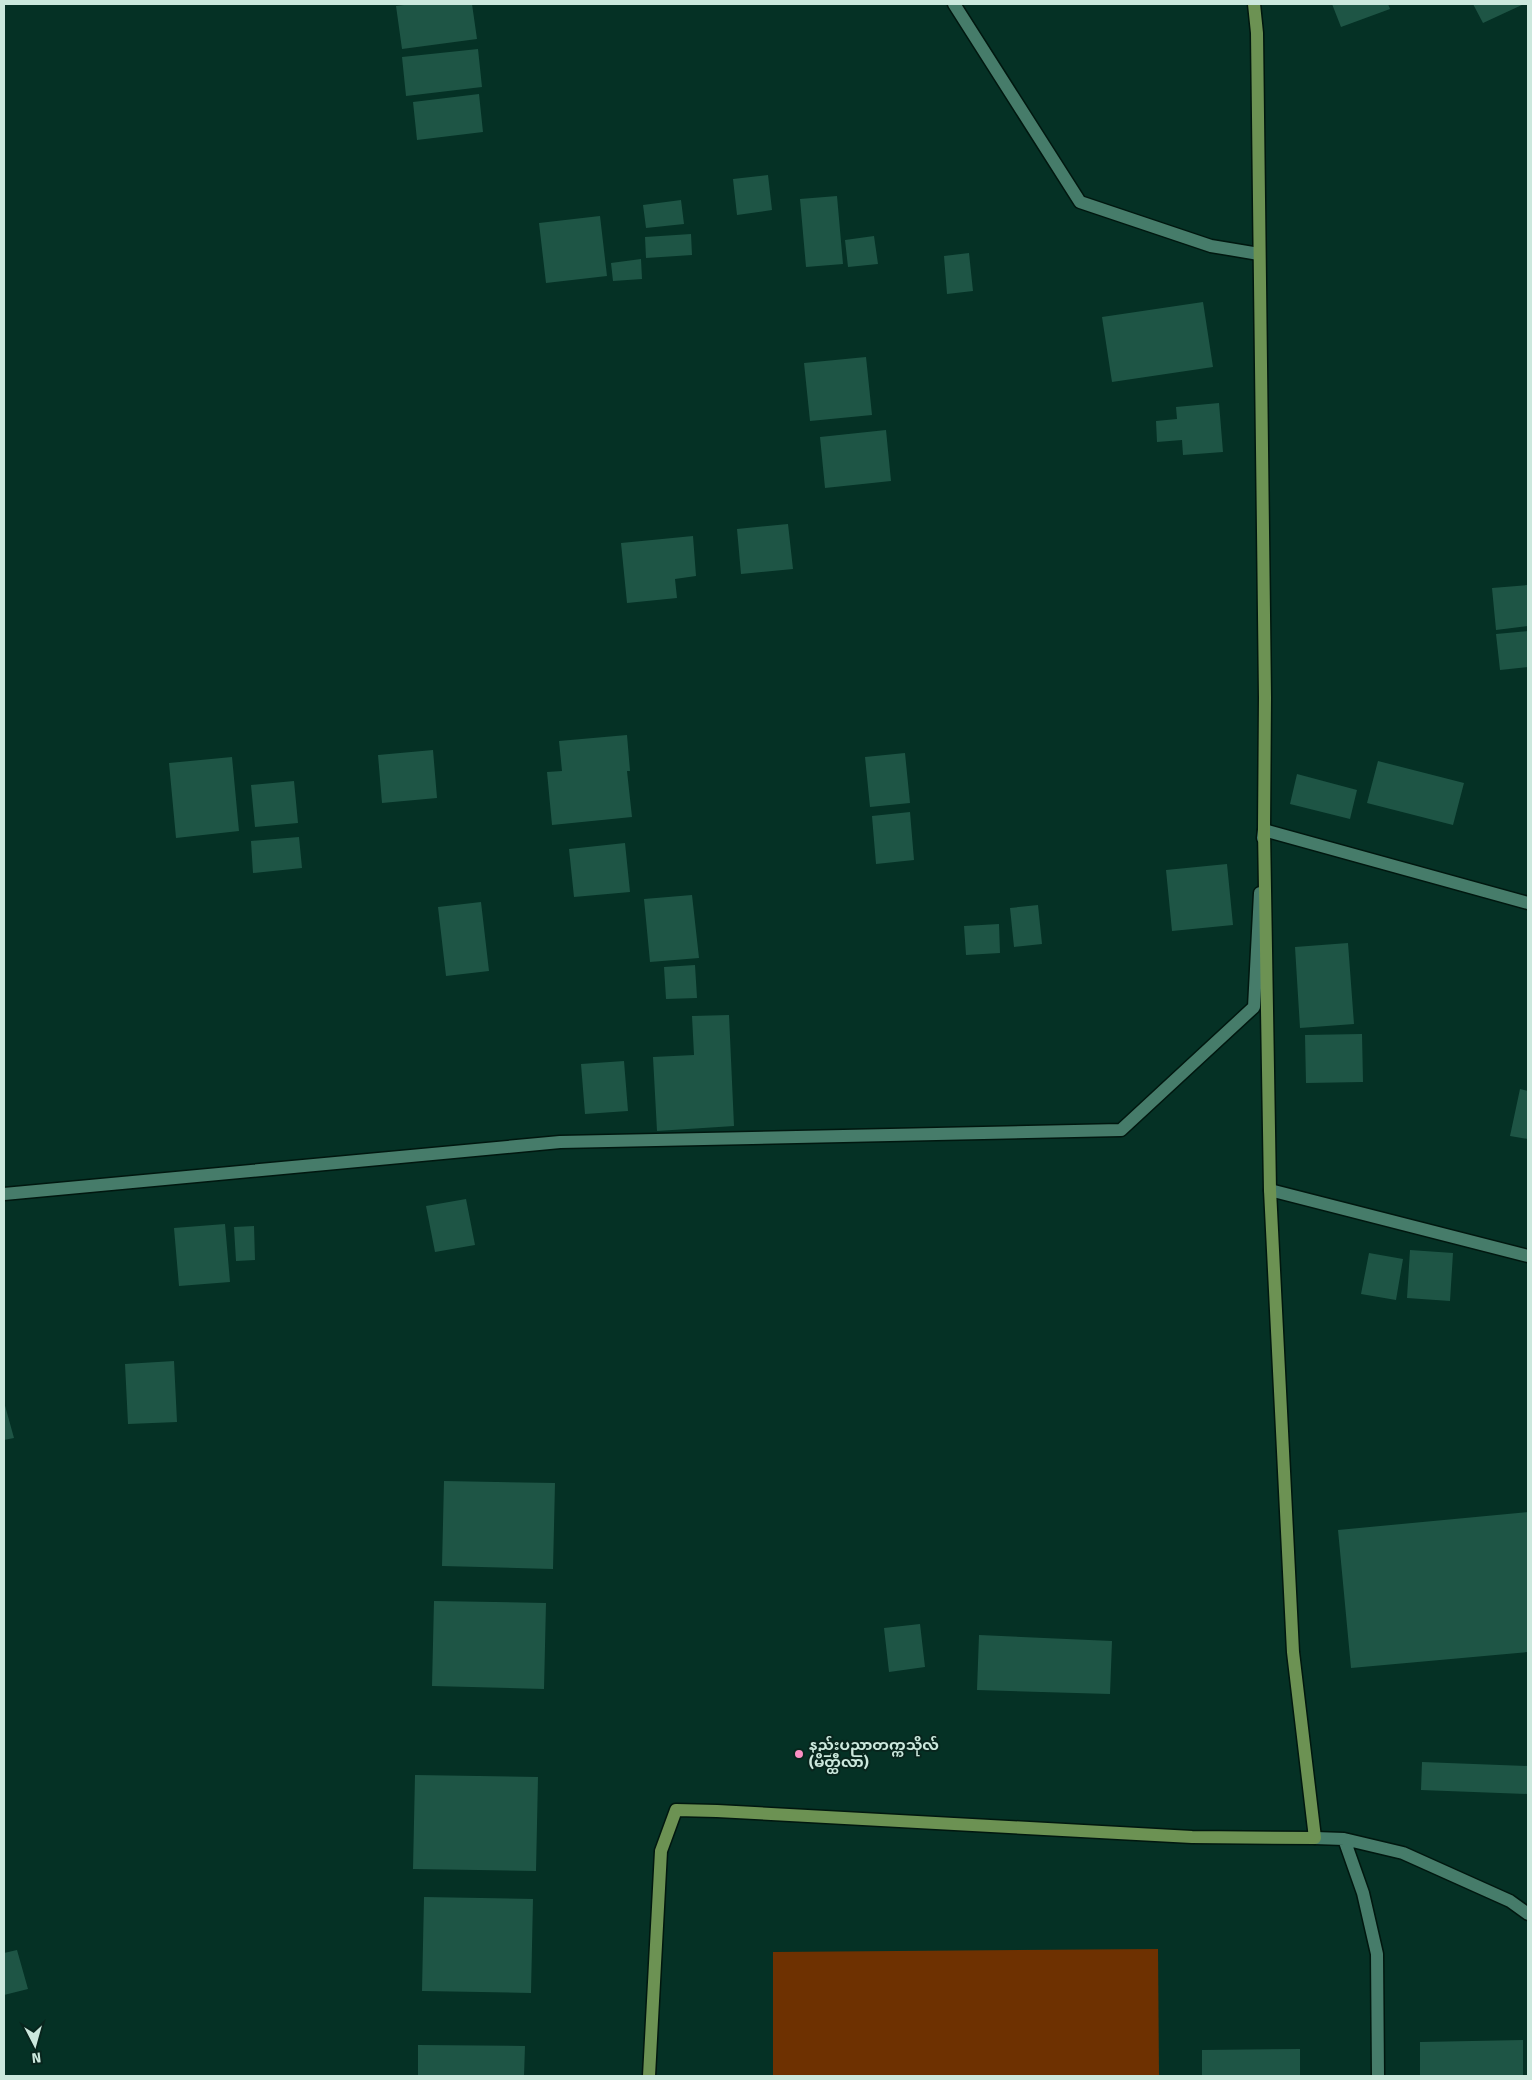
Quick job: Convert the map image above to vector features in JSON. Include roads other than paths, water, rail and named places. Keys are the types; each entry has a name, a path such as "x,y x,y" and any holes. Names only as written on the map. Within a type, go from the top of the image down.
{"street":[{"path":"954,4 1080,202 1211,246 1259,254"},
{"path":"1254,4 1257,33 1265,697 1264,830 1270,1190 1293,1652 1316,1838"},
{"path":"1264,830 1528,904"},
{"path":"4,1194 560,1142 1121,1130 1254,1007 1264,830"},
{"path":"1270,1190 1528,1256"},
{"path":"649,2076 661,1851 676,1810 1192,1837 1344,1839 1403,1853 1510,1901 1528,1914"},
{"path":"1344,1839 1363,1893 1377,1954 1378,2076"}],"place":[{"name":"နည်းပညာတက္ကသိုလ် (မိတ္ထီလာ)","path":"799,1754"}]}
